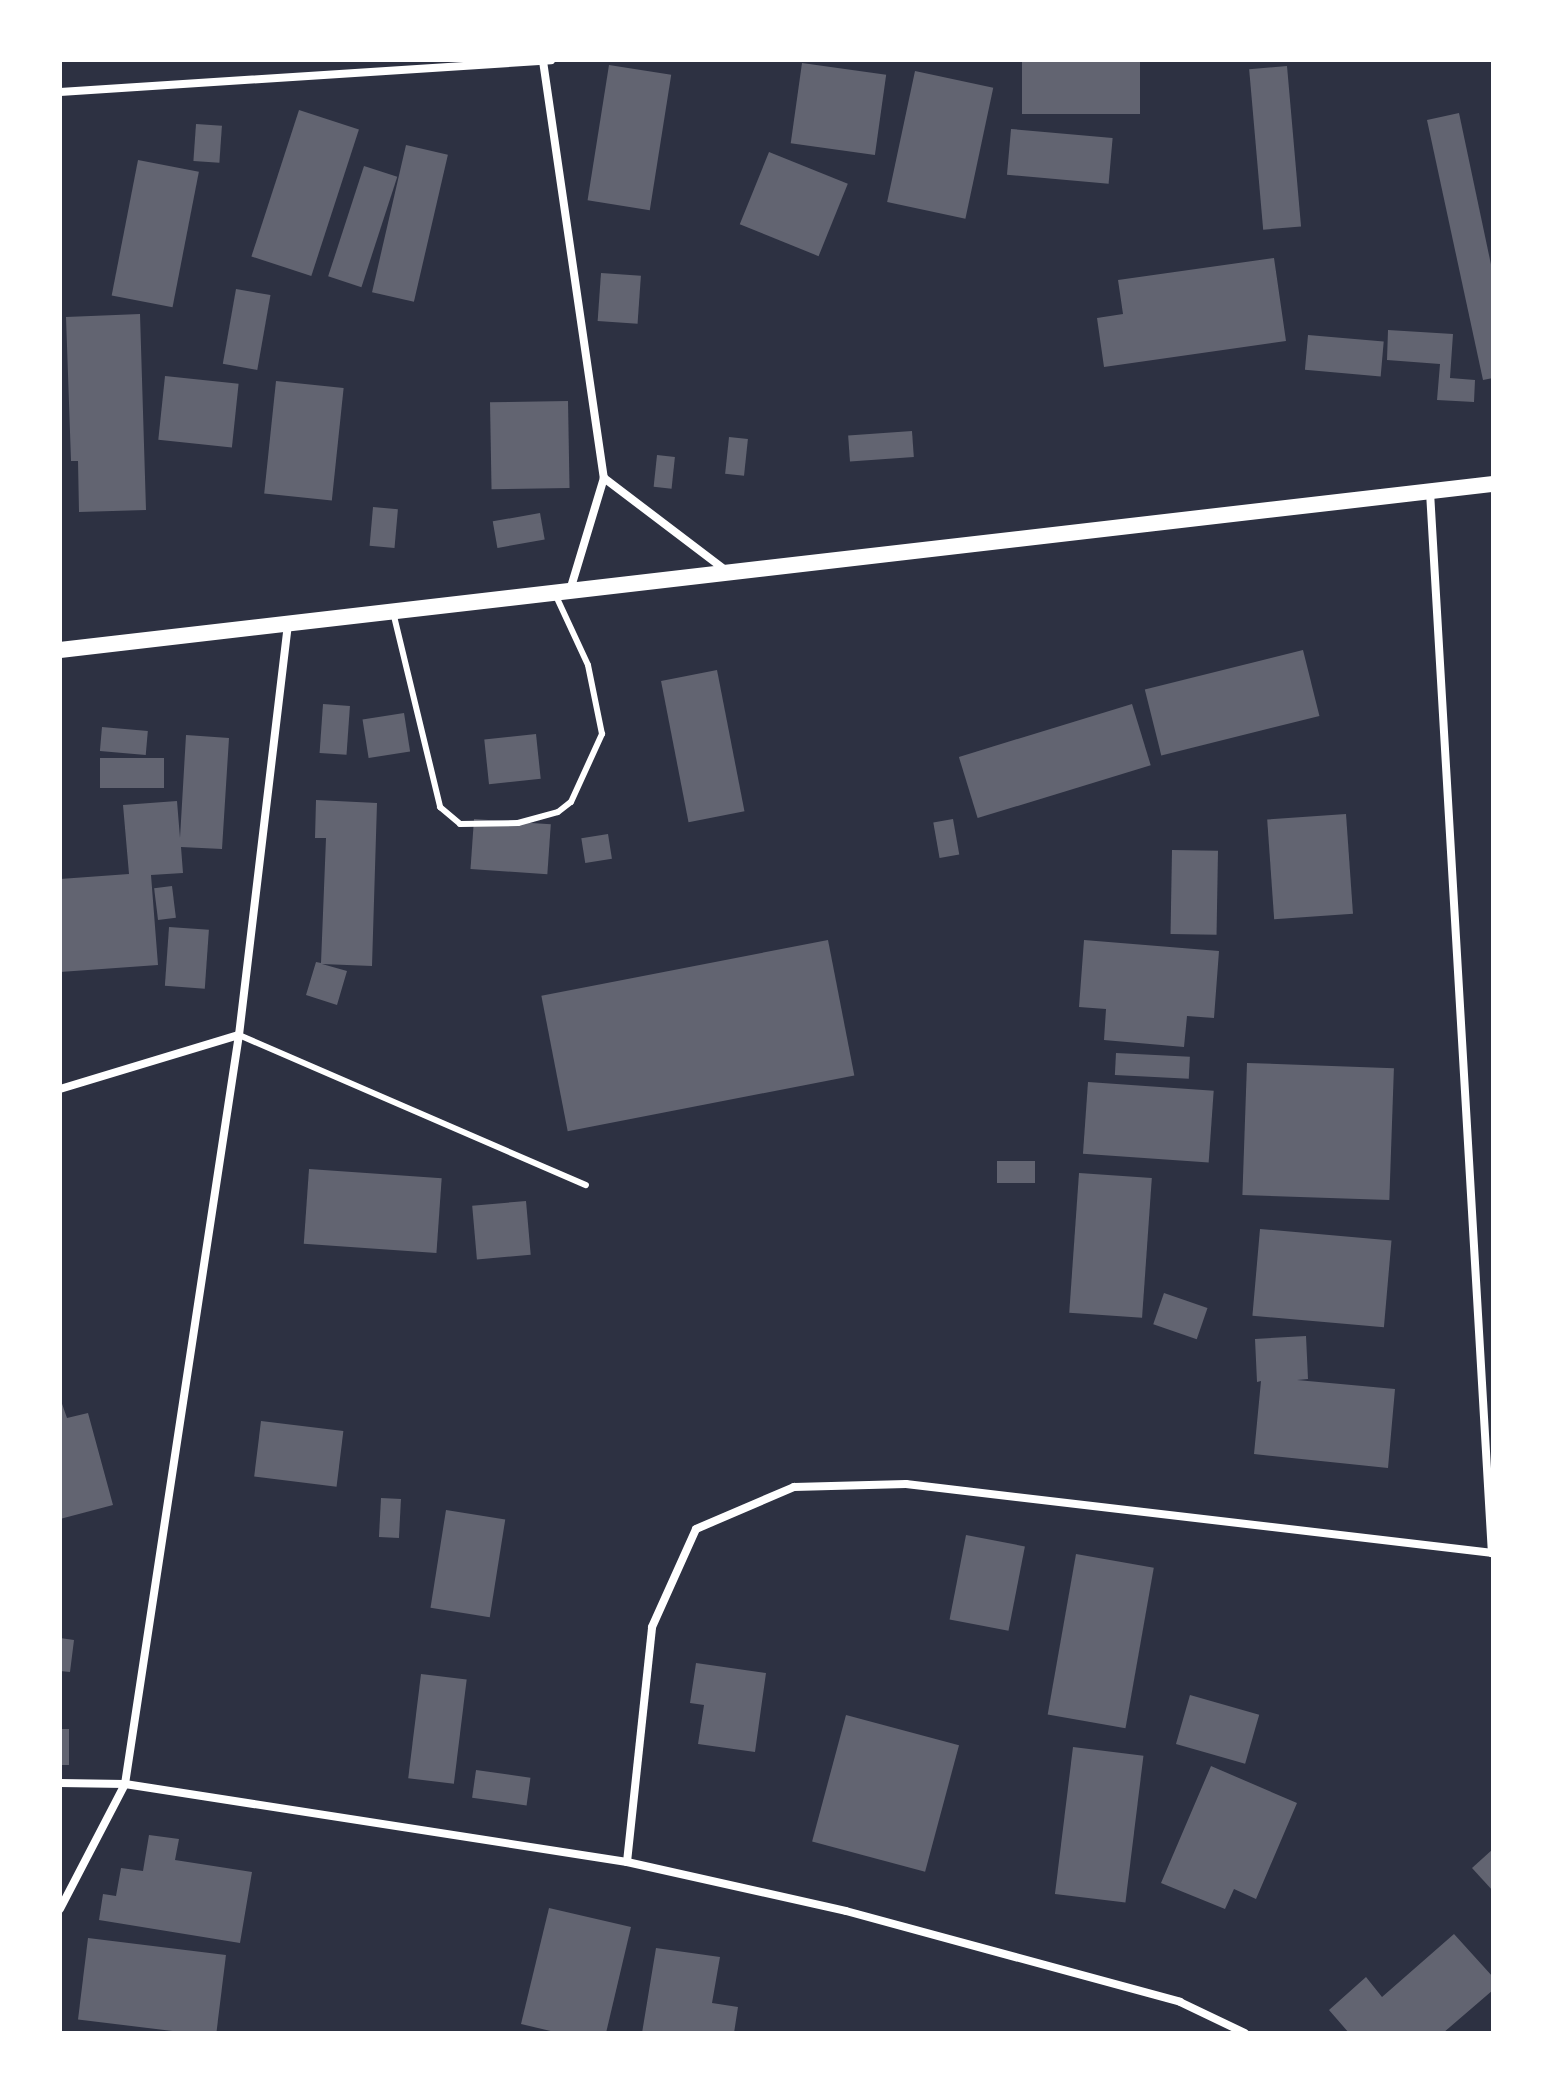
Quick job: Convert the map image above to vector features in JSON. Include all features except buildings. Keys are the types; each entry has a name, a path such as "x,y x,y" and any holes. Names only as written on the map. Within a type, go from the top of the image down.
{"main road":[{"path":"60,650 288,626 571,587 1493,484"}],"street":[{"path":"60,92 551,60"},
{"path":"543,61 604,478 571,587"},
{"path":"604,478 725,570"},
{"path":"627,1862 652,1627 696,1529 794,1487 906,1484 1492,1553 1430,491"},
{"path":"60,1909 125,1784 239,1035 288,626"},
{"path":"60,1089 239,1035"},
{"path":"60,1783 125,1784 627,1862 846,1911 1165,1998 1245,2033"}],"lane":[{"path":"393,612 440,807 460,824 518,823 558,812 571,802 602,734 588,665 552,590"},
{"path":"239,1035 586,1185"}]}
